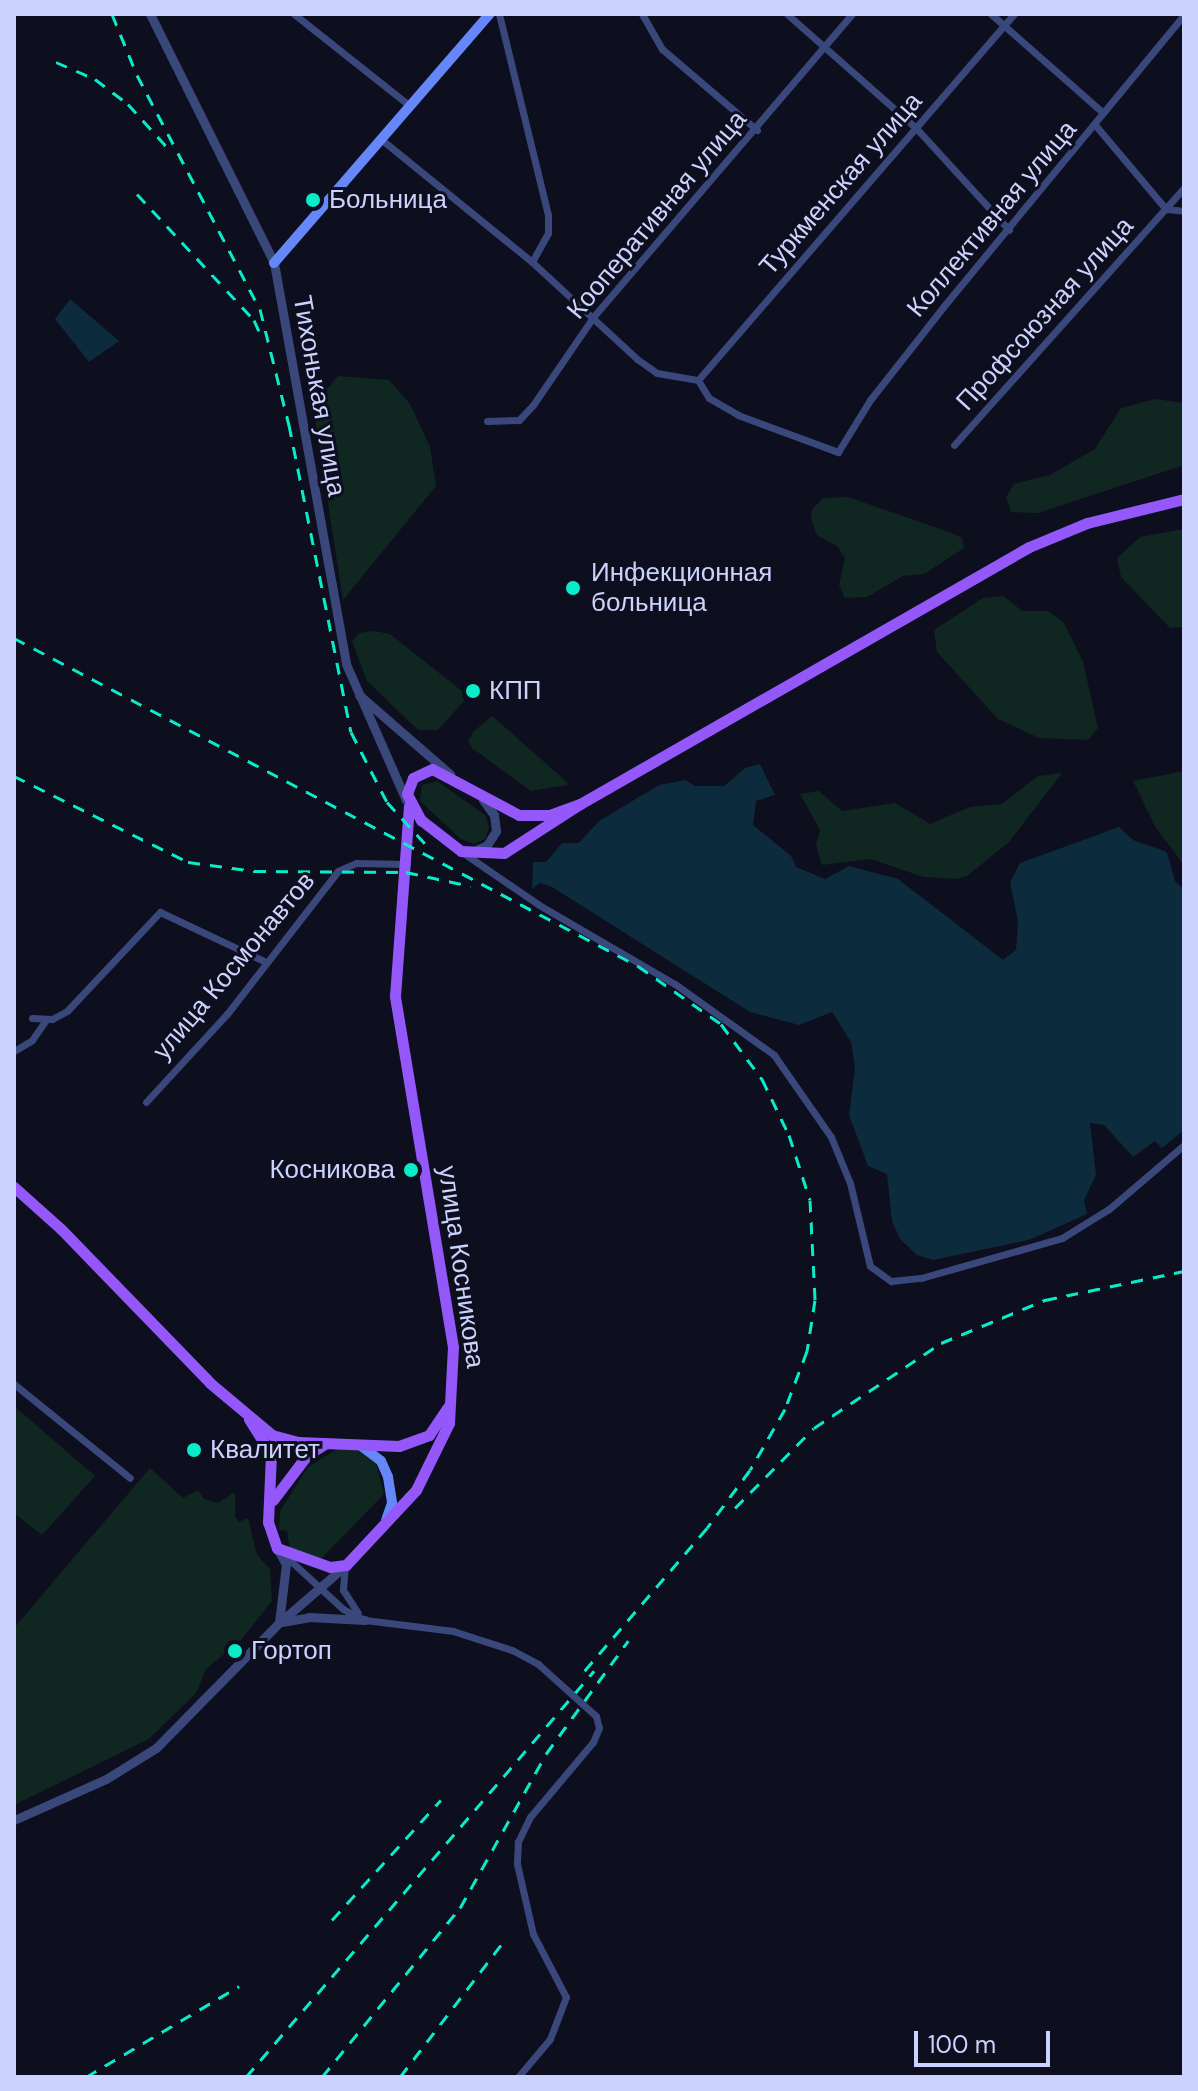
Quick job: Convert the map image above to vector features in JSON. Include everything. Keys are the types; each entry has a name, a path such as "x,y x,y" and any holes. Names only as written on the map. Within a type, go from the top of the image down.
{"main road":[{"path":"274,263 490,14"},
{"path":"580,804 529,816 483,800 450,774 432,769 418,773 408,804 461,851 504,853 580,804 1029,547 1087,523 1184,499"},
{"name":"улица Косникова","path":"346,1565 416,1490 437,1456 449,1423 454,1383 431,1197 395,996 407,864 408,804"},
{"path":"14,1187 249,1419 281,1439 399,1446 429,1435 446,1412 454,1383"},
{"path":"249,1419 271,1454 268,1522 277,1548 320,1566 346,1565"},
{"path":"271,1503 307,1455 331,1442"},
{"path":"354,1442 385,1468 392,1503 383,1525"}],"street":[{"name":"Тихонькая улица","path":"150,14 274,263 336,614 357,693 408,804"},
{"path":"499,14 548,215 548,233 532,262"},
{"path":"642,14 662,49 757,130"},
{"path":"787,14 916,128 1009,230"},
{"name":"Кооперативная улица","path":"487,421 519,420 594,316 757,130 852,14"},
{"path":"991,14 1102,112"},
{"name":"Туркменская улица","path":"698,380 1014,14"},
{"name":"Коллективная улица","path":"698,380 709,398 738,415 838,452 870,400 1184,15"},
{"path":"300,16 410,106"},
{"path":"1096,126 1166,209 1184,211"},
{"path":"382,140 532,262 657,373 698,380"},
{"name":"Профсоюзная улица","path":"954,445 1184,188"},
{"path":"357,693 450,774"},
{"path":"461,851 482,848 494,836 494,815 483,800"},
{"path":"461,851 539,905 675,984 774,1055 831,1137 850,1183 870,1266 891,1281 921,1278 1062,1238 1109,1209 1184,1145"},
{"name":"улица Космонавтов","path":"146,1102 227,1014 338,871 356,863 407,864"},
{"path":"32,1018 46,1020 67,1011 160,912 266,962"},
{"path":"14,1051 32,1040 46,1020"},
{"path":"14,1384 130,1478"},
{"path":"277,1548 338,1606 365,1620"},
{"path":"277,1548 286,1564 279,1623 309,1617 437,1627 503,1646 538,1664 596,1716 599,1728 593,1742 530,1817 518,1842 517,1864 533,1934 566,1997 562,2018 550,2039 518,2077"},
{"path":"346,1565 345,1598 365,1620"},
{"name":"улица Косникова","path":"14,1820 106,1779 156,1748 279,1623 346,1565"}],"green space":[{"path":"338,376 389,380 410,404 430,447 436,486 343,600 313,406"},
{"path":"1155,399 1184,403 1184,465 1038,513 1011,512 1006,497 1014,484 1050,475 1095,449 1121,408"},
{"path":"848,497 949,532 962,538 964,548 924,574 903,576 867,597 845,598 839,585 845,558 837,546 817,535 811,519 812,509 823,498"},
{"path":"1184,529 1184,627 1170,628 1121,577 1117,558 1140,537"},
{"path":"1003,596 1022,611 1048,611 1064,623 1083,662 1098,728 1088,740 1039,738 998,719 937,652 934,630 983,598"},
{"path":"374,631 390,634 462,691 464,701 438,730 418,730 367,681 352,641 359,633"},
{"path":"492,716 568,785 531,791 472,748 468,741 473,732"},
{"path":"1184,771 1184,865 1156,828 1133,781"},
{"path":"1062,773 1009,842 967,876 956,879 923,877 871,859 822,865 816,845 820,830 800,794 819,791 842,811 895,803 930,824 970,807 1002,804 1038,776"},
{"path":"437,781 485,815 489,827 485,839 474,844 461,839 420,801 422,785"},
{"path":"14,1406 95,1476 42,1535 14,1513"},
{"path":"339,1448 360,1450 376,1463 384,1494 318,1562 290,1548 287,1531 279,1530 280,1511 308,1467"},
{"path":"150,1468 183,1498 198,1490 204,1499 218,1503 235,1492 235,1516 239,1522 248,1518 257,1555 270,1569 272,1601 240,1641 206,1669 196,1693 149,1739 14,1805 14,1628"}],"water":[{"path":"70,299 119,341 89,362 55,319"},
{"path":"760,764 775,795 756,801 753,825 791,856 796,867 825,879 849,866 898,879 1003,960 1016,950 1018,922 1010,882 1020,863 1119,827 1133,840 1167,852 1175,881 1184,890 1184,1130 1162,1148 1155,1141 1133,1157 1104,1125 1090,1123 1096,1175 1084,1200 1087,1214 1029,1240 933,1260 917,1255 900,1239 892,1221 887,1174 868,1166 849,1115 855,1068 851,1042 832,1012 799,1025 750,1012 552,887 540,883 532,889 533,862 546,862 562,843 579,843 599,821 659,785 685,780 695,786 724,786 745,768"}],"railway":[{"path":"112,14 137,75 260,309 289,425 351,732 387,802 430,849"},
{"path":"56,62 95,79 128,104 167,147"},
{"path":"137,194 254,320 259,331"},
{"path":"14,638 638,966 721,1024 762,1079 789,1135 810,1200 815,1300 807,1351 785,1409 750,1470 707,1528 580,1676"},
{"path":"14,776 188,862 254,871 406,872 470,886"},
{"path":"735,1508 814,1428 941,1343 1045,1300 1184,1271"},
{"path":"322,2077 460,1908 546,1754 628,1641"},
{"path":"246,2077 594,1671"},
{"path":"332,1920 441,1800"},
{"path":"400,2077 504,1941"},
{"path":"86,2077 239,1986"}],"place":[{"name":"Больница","path":"313,200"},
{"name":"Инфекционная больница","path":"573,588"},
{"name":"КПП","path":"473,691"},
{"name":"Косникова","path":"411,1170"},
{"name":"Квалитет","path":"194,1450"},
{"name":"Гортоп","path":"235,1651"}]}
